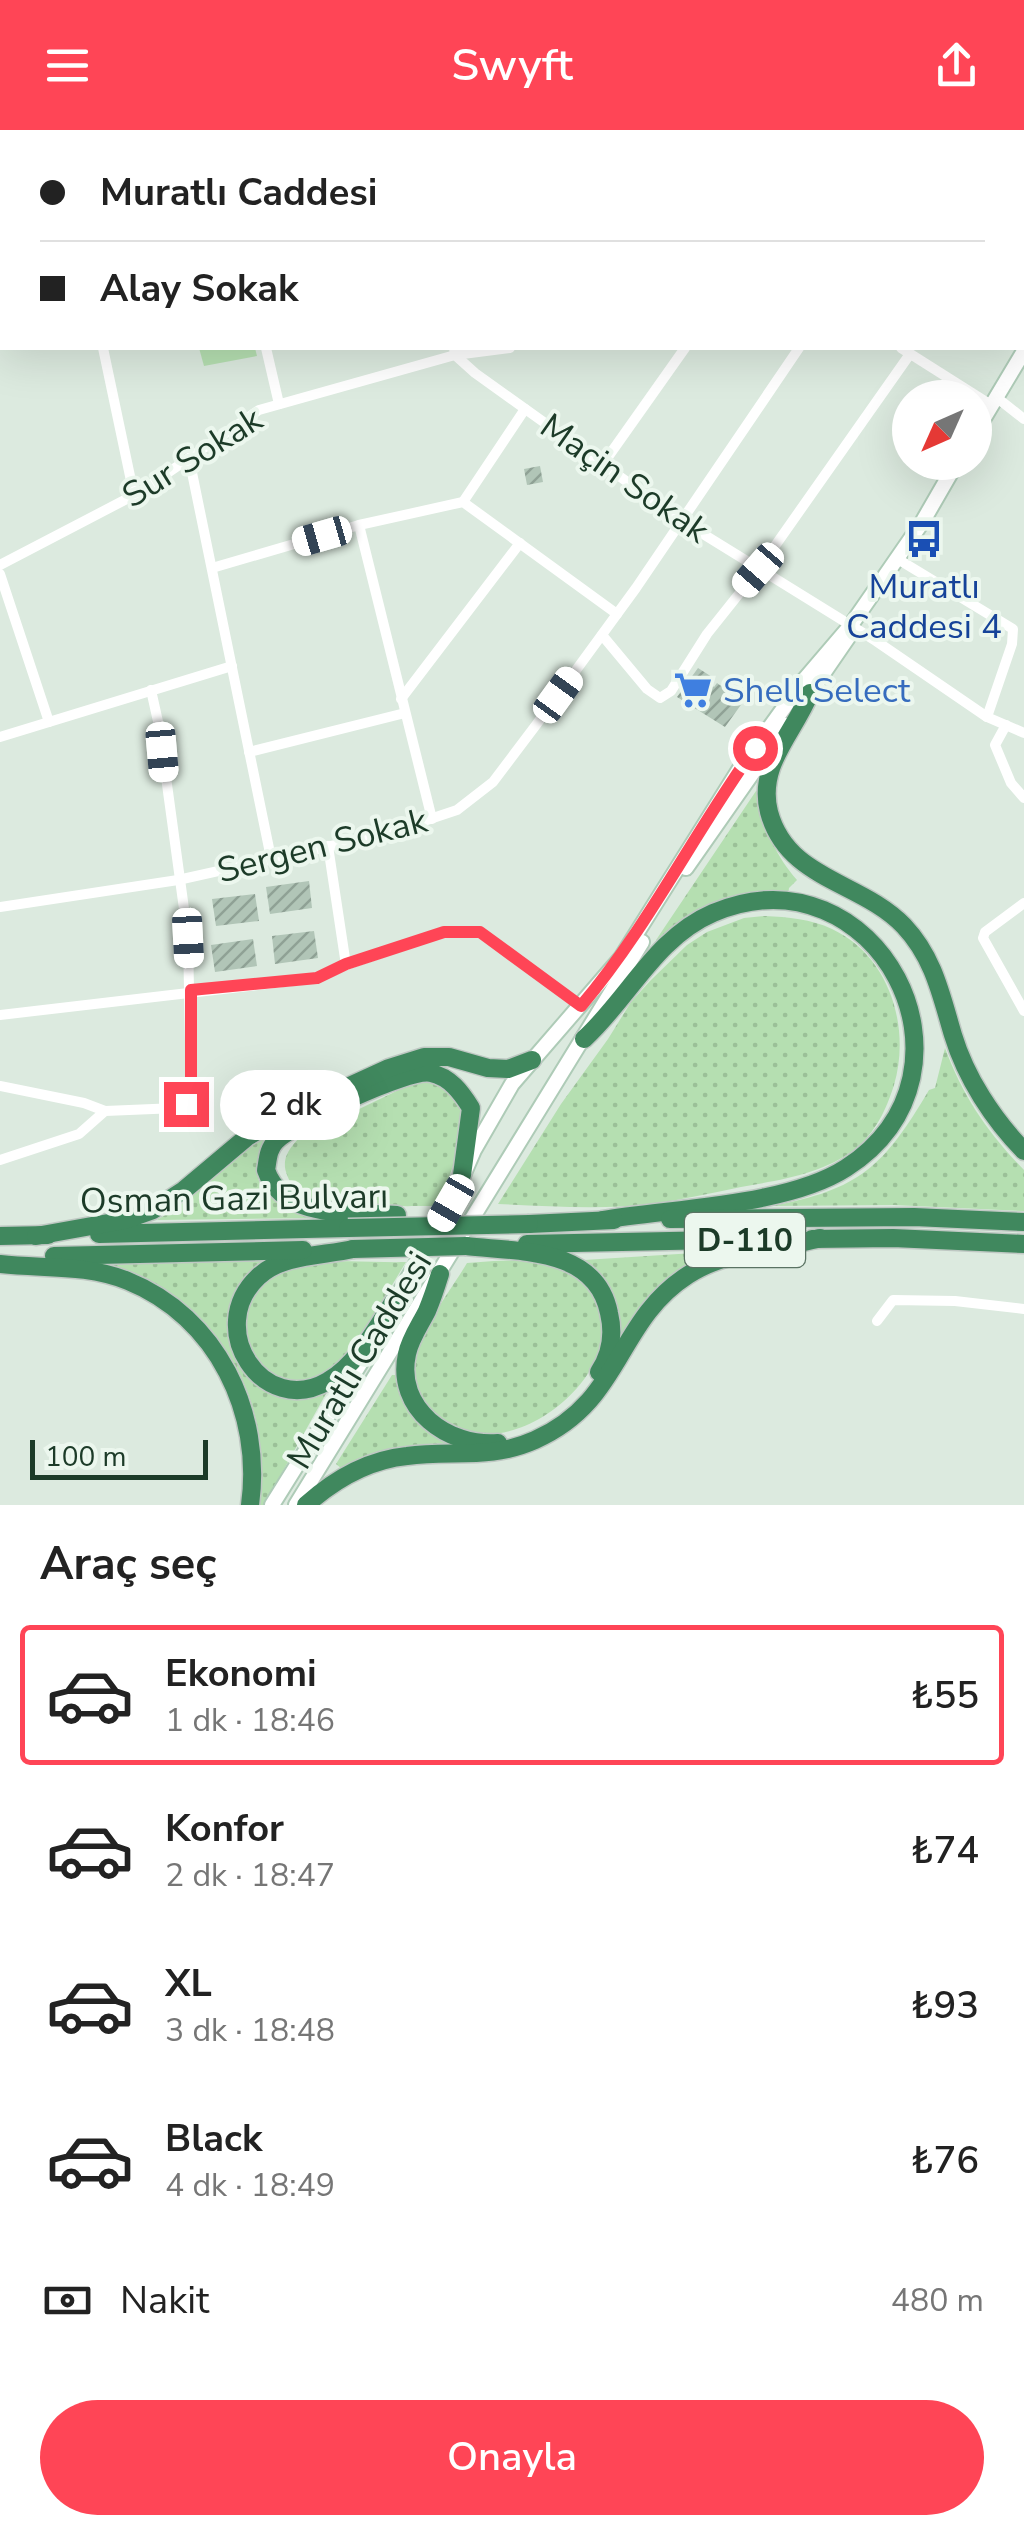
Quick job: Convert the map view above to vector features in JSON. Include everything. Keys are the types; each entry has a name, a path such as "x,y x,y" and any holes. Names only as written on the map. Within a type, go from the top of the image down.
{"highway":[{"path":"810,694 770,768 766,793 776,831 790,853 806,867 878,904 920,945 941,984 954,1037 969,1074 1002,1127 1024,1151"},
{"path":"584,1040 664,947 690,925 715,912 768,899 818,908 859,930 897,977 914,1024 913,1073 900,1110 877,1142 845,1168 824,1180 788,1191 602,1220"},
{"path":"36,1236 125,1220 153,1210 264,1127 399,1064 436,1056 488,1068 508,1068 532,1060"},
{"path":"462,1176 471,1108 455,1086 434,1074 407,1075 286,1132 273,1144 266,1170 280,1195 306,1206 397,1215 484,1216 529,1224"},
{"name":"D-110","path":"529,1224 914,1217 1024,1222"},
{"name":"Osman Gazi Bulvarı","path":"0,1236 529,1224"},
{"path":"306,1505 336,1480 376,1461 410,1455 470,1456 497,1452 552,1432 598,1394 643,1316 678,1281 730,1256 820,1238"},
{"name":"D-110","path":"466,1246 820,1238 927,1238 1024,1244"},
{"path":"440,1274 407,1351 405,1368 410,1394 426,1419 450,1435 496,1443 543,1425 582,1395 605,1363 611,1346 608,1306 592,1279 579,1266 564,1259 466,1246"},
{"name":"Osman Gazi Bulvarı","path":"0,1261 466,1246"},
{"path":"353,1249 285,1262 258,1277 245,1293 235,1328 247,1362 258,1375 292,1390 324,1384 350,1362 396,1298"},
{"path":"0,1261 71,1267 112,1276 152,1293 183,1315 222,1361 245,1412 254,1460 250,1505"}],"main road":[{"path":"992,404 1024,351"},
{"name":"Muratlı Caddesi","path":"272,1505 366,1355 512,1084 635,938 739,770 804,680 851,625 946,480"},
{"name":"Muratlı Caddesi","path":"296,1505 687,867 849,637 851,625"}],"street":[{"path":"103,350 134,495"},
{"path":"266,350 280,404"},
{"path":"603,464 684,350"},
{"name":"Sergen Sokak","path":"0,907 178,880 328,846 458,810 493,782 602,635 797,350"},
{"name":"Sur Sokak","path":"0,565 134,495 259,410 454,351"},
{"name":"Maçin Sokak","path":"454,351 525,409 682,521 851,625 987,717 1024,733"},
{"path":"602,635 647,688 660,698 671,690 707,634 758,570 906,351 1024,418"},
{"path":"212,568 359,526 463,502 525,409"},
{"path":"189,458 270,858"},
{"path":"463,502 617,614"},
{"path":"359,526 432,819"},
{"path":"401,700 520,543"},
{"path":"896,558 1013,629 1012,644 987,717"},
{"path":"0,574 49,722"},
{"path":"0,737 232,666"},
{"path":"0,1086 105,1111 178,1108 186,1104 191,1093 188,938 160,726 151,690"},
{"path":"249,752 404,713"},
{"path":"1006,726 995,744 1011,783 1024,798"},
{"path":"328,846 346,964"},
{"path":"1024,904 982,938 1024,1012"},
{"path":"0,1015 317,978 346,964 444,932 480,932 581,1006"},
{"path":"0,1160 79,1134 105,1111"},
{"path":"877,1321 893,1300 956,1301 1024,1309"}],"green space":[{"path":"200,350 256,350 257,356 204,366"},
{"path":"761,790 771,838 797,880 788,895 750,896 662,943 656,940 756,791"},
{"path":"765,916 832,929 852,941 882,975 897,1018 899,1063 884,1112 862,1142 843,1158 801,1175 651,1204 498,1204 561,1104 631,1002 650,981 687,945 707,932 744,918"},
{"path":"945,1048 978,1114 1024,1170 1024,1211 894,1205 771,1206 827,1192 883,1156 929,1090 935,1088"},
{"path":"427,1082 446,1090 458,1102 463,1117 458,1153 437,1206 332,1203 305,1196 293,1186 285,1162 299,1138 409,1085"},
{"path":"270,1128 257,1162 262,1187 270,1197 315,1215 314,1218 157,1220 173,1210"},
{"path":"710,1252 710,1256 660,1287 625,1334 620,1332 612,1295 584,1260"},
{"path":"528,1260 562,1265 580,1279 600,1308 602,1339 590,1371 567,1399 536,1420 502,1433 468,1433 438,1417 423,1399 416,1380 422,1340 467,1263"},
{"path":"261,1261 263,1265 230,1322 273,1393 297,1399 327,1392 264,1505 260,1505 262,1464 257,1426 247,1391 231,1359 210,1331 183,1306 113,1263"},
{"path":"406,1262 357,1343 325,1377 288,1383 256,1362 247,1345 245,1314 250,1300 272,1278 316,1263"},
{"path":"392,1375 409,1408 454,1445 342,1469 336,1464"}],"building":[{"path":"540,466 543,482 527,485 524,469"},
{"path":"698,668 712,677 708,682 714,687 717,683 743,702 725,727 677,697"},
{"path":"309,881 312,908 270,914 266,887"},
{"path":"255,894 259,921 216,926 212,899"},
{"path":"314,931 318,958 275,964 272,936"},
{"path":"253,939 257,966 215,972 211,945"}],"place":[{"name":"Muratlı Caddesi 4","path":"924,539"},
{"name":"Shell Select","path":"693,690"}],"route":[{"path":"186,1104 191,1093 191,990 317,978 412,941 462,930 480,932 581,1006 635,938 688,847 755,748"}]}
